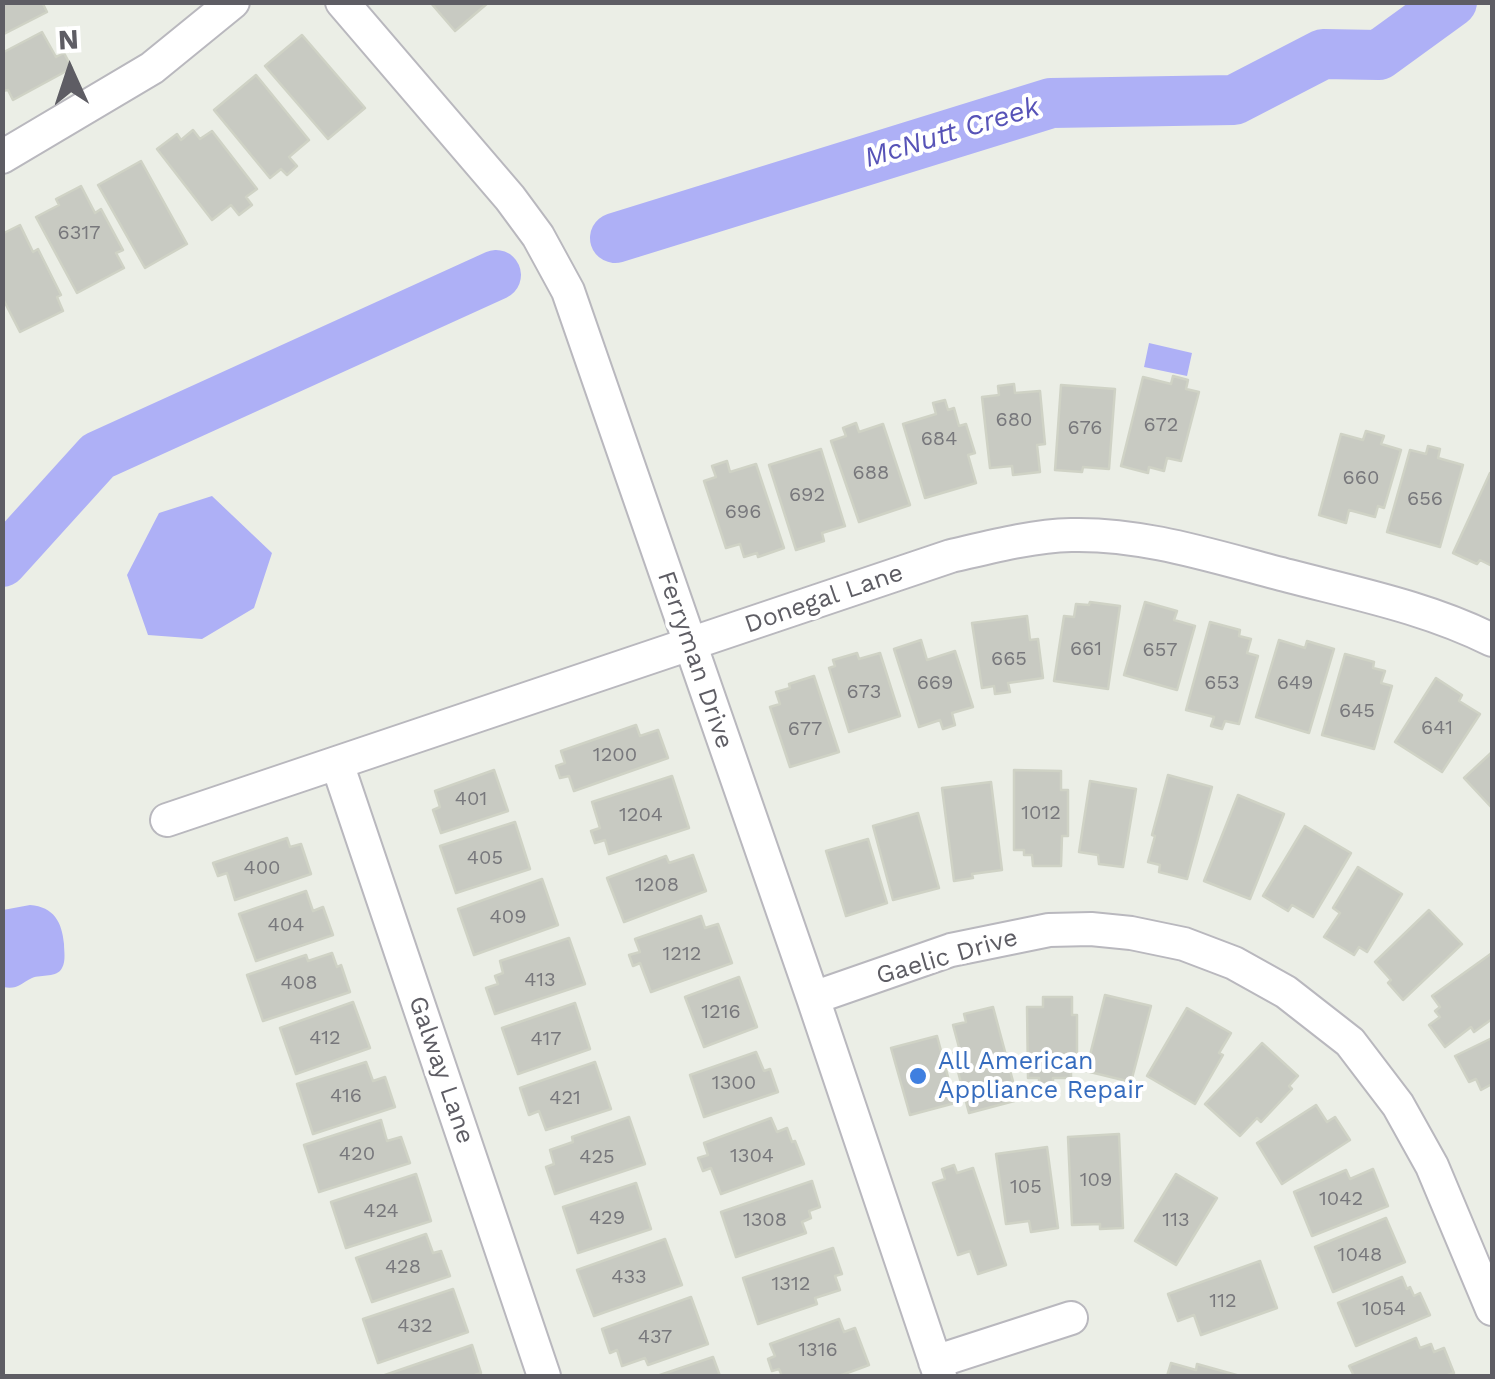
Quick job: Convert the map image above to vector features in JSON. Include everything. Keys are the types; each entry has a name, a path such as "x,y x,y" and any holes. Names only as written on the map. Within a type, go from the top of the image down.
{"street":[{"path":"2,157 152,68 232,2"},
{"name":"Ferryman Drive","path":"342,2 510,198 538,236 568,291 937,1369"},
{"name":"Donegal Lane","path":"167,820 951,556 1014,542 1071,535 1180,548 1428,612 1492,640"},
{"name":"Galway Lane","path":"337,763 544,1376"},
{"name":"Gaelic Drive","path":"813,998 951,950 1049,930 1131,933 1184,944 1234,963 1286,992 1350,1042 1398,1105 1432,1166 1492,1309"},
{"path":"937,1369 1070,1318"}],"water":[{"path":"1149,343 1192,353 1187,376 1144,367"},
{"path":"212,496 272,553 254,608 202,639 148,635 127,575 159,513"},
{"path":"30,905 51,912 59,923 63,965 57,973 32,978 15,987 3,987 3,910"}],"building":[{"path":"2,2 42,2 47,12 2,35"},
{"path":"430,2 489,2 455,31"},
{"path":"42,32 56,57 64,53 72,68 13,100 8,90 2,91 2,53"},
{"path":"302,35 365,108 328,139 265,66"},
{"path":"256,75 309,140 289,157 297,166 287,175 281,169 270,178 214,110"},
{"path":"193,130 200,139 212,131 257,189 246,197 252,205 239,215 231,205 212,220 157,149 177,134 181,140"},
{"path":"141,161 187,244 145,268 98,185"},
{"path":"81,186 95,213 101,209 123,250 116,253 124,268 77,293 36,217 59,205 56,199"},
{"path":"20,225 33,252 38,249 61,295 57,297 63,311 20,332 2,297 2,234"},
{"path":"1173,376 1188,380 1186,389 1199,392 1181,461 1167,458 1164,471 1149,467 1148,473 1121,466 1143,377 1171,384"},
{"path":"1014,384 1015,393 1040,391 1045,444 1037,445 1040,472 1013,475 1012,466 990,468 982,397 999,395 998,386"},
{"path":"1061,385 1115,389 1109,469 1055,470"},
{"path":"945,400 948,410 954,408 959,426 966,424 975,453 968,455 976,483 925,498 903,424 936,414 933,403"},
{"path":"856,423 859,432 883,424 910,505 859,522 831,441 846,436 843,428"},
{"path":"1366,431 1384,436 1381,444 1401,450 1384,508 1378,506 1375,517 1349,510 1346,523 1319,515 1341,434 1363,440"},
{"path":"1428,446 1440,449 1438,458 1463,465 1440,547 1387,532 1410,450 1426,454"},
{"path":"821,449 845,526 822,533 824,541 796,550 769,465"},
{"path":"727,461 730,472 756,464 784,548 758,557 757,553 744,557 740,544 726,548 704,481 716,477 712,466"},
{"path":"1492,475 1492,566 1453,553"},
{"path":"1145,602 1177,611 1174,620 1195,626 1177,690 1124,675"},
{"path":"1076,604 1120,606 1108,689 1054,681 1064,616 1074,617"},
{"path":"1027,616 1030,640 1038,639 1043,678 1008,683 1010,692 995,694 994,686 982,688 972,623"},
{"path":"1210,622 1240,630 1239,636 1251,639 1247,653 1258,656 1239,724 1225,721 1222,729 1211,726 1214,717 1186,710"},
{"path":"921,640 927,660 955,651 973,707 952,713 955,725 943,729 940,720 919,727 894,649"},
{"path":"1279,640 1305,648 1307,641 1334,649 1309,733 1256,717"},
{"path":"857,653 859,659 880,653 900,716 849,732 829,668 835,666 833,660"},
{"path":"1345,654 1374,662 1373,668 1385,671 1381,683 1392,686 1374,749 1322,735"},
{"path":"814,676 839,752 790,767 770,707 780,704 776,692"},
{"path":"1436,678 1462,695 1459,701 1480,714 1442,772 1395,742"},
{"path":"636,725 640,736 658,730 668,758 574,791 569,776 560,778 556,766 565,763 561,751"},
{"path":"1492,752 1492,808 1464,778"},
{"path":"494,770 508,811 441,833 433,810 440,807 435,791"},
{"path":"1014,770 1061,771 1061,790 1068,790 1068,836 1062,836 1061,866 1033,866 1032,855 1014,850"},
{"path":"1168,775 1212,787 1187,879 1159,872 1160,865 1148,862"},
{"path":"672,776 689,828 609,854 605,840 595,843 591,831 600,828 592,802"},
{"path":"1090,781 1136,789 1123,867 1099,864 1098,855 1079,852"},
{"path":"991,782 1002,870 954,881 942,788"},
{"path":"1238,795 1284,814 1250,899 1204,881"},
{"path":"918,813 939,888 893,900 873,826"},
{"path":"515,822 530,869 456,893 440,846"},
{"path":"1305,826 1351,853 1313,917 1292,905 1288,911 1263,896"},
{"path":"287,838 290,847 301,844 311,874 235,900 227,873 218,876 213,863"},
{"path":"868,839 887,903 846,916 826,851"},
{"path":"693,855 706,891 624,922 607,878 666,856 669,863"},
{"path":"1358,867 1402,894 1367,952 1359,947 1354,955 1324,937 1340,913 1333,908"},
{"path":"542,879 558,925 474,955 458,909"},
{"path":"306,891 313,911 323,907 333,935 256,961 239,914"},
{"path":"1429,910 1462,944 1403,1000 1375,962"},
{"path":"701,916 705,928 718,924 732,963 651,992 640,963 633,966 629,955 640,952 635,939"},
{"path":"569,938 585,984 495,1014 486,988 498,984 495,976 503,973 500,961"},
{"path":"332,953 337,967 341,965 350,992 263,1021 247,975 306,955 308,961"},
{"path":"1492,953 1492,1019 1474,1032 1471,1027 1445,1047 1429,1025 1440,1017 1435,1011 1440,1007 1432,996"},
{"path":"739,977 757,1027 704,1047 685,997"},
{"path":"1105,995 1151,1006 1131,1082 1086,1071"},
{"path":"1043,997 1072,997 1072,1015 1077,1015 1077,1058 1071,1058 1071,1078 1053,1078 1053,1087 1039,1087 1039,1078 1028,1078 1027,1007 1043,1007"},
{"path":"353,1002 370,1048 296,1074 280,1028"},
{"path":"575,1003 590,1049 518,1074 502,1028"},
{"path":"993,1007 1018,1100 969,1113 953,1053 960,1051 953,1025 966,1022 964,1014"},
{"path":"1187,1008 1231,1033 1195,1104 1147,1076"},
{"path":"937,1036 955,1103 910,1115 891,1048"},
{"path":"1492,1038 1492,1084 1481,1090 1476,1079 1469,1082 1455,1056"},
{"path":"1262,1043 1298,1076 1289,1086 1292,1089 1261,1122 1257,1118 1240,1136 1205,1104"},
{"path":"756,1052 764,1071 770,1069 778,1092 704,1117 690,1075"},
{"path":"366,1062 373,1081 385,1077 395,1107 313,1134 297,1084"},
{"path":"595,1062 611,1109 546,1130 539,1111 529,1115 520,1088"},
{"path":"1316,1105 1327,1122 1335,1117 1350,1140 1282,1184 1257,1143"},
{"path":"629,1117 645,1164 555,1194 546,1167 554,1164 550,1150 573,1142 572,1137"},
{"path":"771,1118 777,1132 787,1128 804,1164 721,1194 711,1168 703,1171 698,1158 708,1155 704,1143"},
{"path":"381,1120 387,1141 401,1137 410,1163 319,1192 304,1145"},
{"path":"1119,1134 1123,1228 1072,1225 1068,1137"},
{"path":"1047,1147 1058,1228 1031,1232 1029,1221 1006,1224 996,1154"},
{"path":"954,1165 957,1173 973,1168 1006,1265 978,1274 970,1251 958,1255 933,1183 945,1179 942,1169"},
{"path":"1373,1169 1388,1206 1312,1236 1294,1192 1346,1170 1350,1179"},
{"path":"416,1174 431,1221 346,1248 331,1202"},
{"path":"1176,1174 1217,1198 1176,1265 1135,1241"},
{"path":"812,1181 820,1207 809,1211 811,1218 802,1222 806,1233 736,1257 721,1212"},
{"path":"636,1183 651,1229 578,1253 563,1207"},
{"path":"1386,1218 1405,1262 1333,1292 1315,1247"},
{"path":"426,1234 433,1253 441,1251 450,1276 372,1302 356,1258"},
{"path":"665,1239 682,1285 594,1316 577,1270"},
{"path":"833,1248 842,1274 835,1276 840,1290 815,1298 817,1304 758,1324 743,1278"},
{"path":"1260,1261 1277,1308 1201,1335 1194,1315 1178,1321 1168,1294"},
{"path":"1402,1277 1414,1296 1420,1293 1430,1315 1356,1346 1338,1303"},
{"path":"453,1289 468,1332 378,1363 363,1319"},
{"path":"691,1297 708,1344 648,1365 645,1358 622,1366 617,1350 610,1353 602,1329"},
{"path":"839,1319 844,1332 855,1328 869,1365 839,1376 782,1376 779,1369 772,1371 768,1359 775,1356 770,1344"},
{"path":"1416,1338 1420,1348 1431,1344 1434,1352 1444,1348 1454,1373 1354,1376 1349,1366"},
{"path":"472,1345 481,1373 382,1376"},
{"path":"713,1357 720,1376 657,1376"},
{"path":"1171,1363 1196,1370 1197,1364 1240,1376 1167,1376"}],"waterway":[{"name":"McNutt Creek","path":"615,238 1051,103 1234,100 1323,54 1379,55 1452,2"},
{"name":"McNutt Creek","path":"2,562 98,456 496,275"}],"place":[{"name":"All American Appliance Repair","path":"918,1076"}]}
